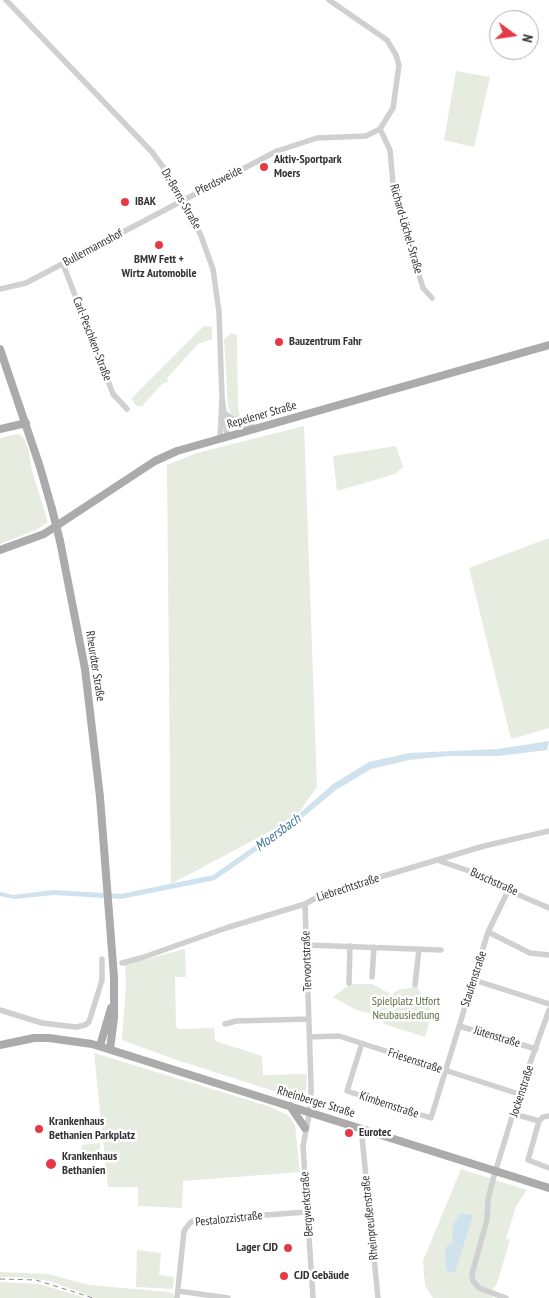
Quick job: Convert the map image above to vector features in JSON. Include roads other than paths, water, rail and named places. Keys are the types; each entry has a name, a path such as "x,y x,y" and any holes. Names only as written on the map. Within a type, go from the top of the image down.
{"main road":[{"name":"Repelener Straße","path":"0,550 44,534 155,461 177,451 549,345"},
{"name":"Rheurdter Straße","path":"0,349 26,423 52,509 85,669 100,797 109,912 114,996 114,1018 110,1049"},
{"path":"0,429 26,423"},
{"name":"Rheurdter Straße","path":"100,1046 114,996"},
{"name":"Rheinberger Straße","path":"0,1045 34,1038 77,1040 309,1111 549,1188"},
{"path":"290,1106 305,1128"}],"street":[{"name":"Dr.-Berns-Straße","path":"6,0 152,152 184,199 202,236 213,269 218,312 224,437"},
{"path":"329,0 387,40 396,55 399,65 393,108 380,129"},
{"name":"Pferdsweide","path":"184,199 277,150 317,138 366,136 380,129"},
{"name":"Richard-Löchel-Straße","path":"380,129 390,150 394,194 423,288 432,298"},
{"name":"Bullermannshof","path":"0,289 26,283 184,199"},
{"name":"Carl-Peschken-Straße","path":"63,264 114,394 127,409"},
{"name":"Dr.-Berns-Straße","path":"222,397 226,414 224,437"},
{"path":"226,414 238,423 256,428"},
{"name":"Liebrechtstraße","path":"122,963 305,904 323,894 484,846 549,831"},
{"name":"Buschstraße","path":"437,860 475,873 549,908"},
{"name":"Staufenstraße","path":"446,1071 488,932 509,889"},
{"name":"Tervoortstraße","path":"305,904 308,944 311,1084 309,1111"},
{"path":"488,932 530,953 549,955"},
{"path":"308,944 441,950"},
{"path":"349,983 350,946"},
{"path":"372,978 374,948"},
{"path":"416,985 419,949"},
{"path":"0,1010 23,1019 50,1025 76,1027 85,1025 89,1022 102,980 102,959"},
{"path":"474,980 549,1004"},
{"name":"Jockenstraße","path":"506,1298 479,1288 473,1281 472,1274 487,1220 489,1196 496,1170 519,1094 549,1012"},
{"path":"225,1024 236,1021 309,1019"},
{"name":"Jütenstraße","path":"459,1026 536,1049"},
{"name":"Friesenstraße","path":"309,1037 339,1036 519,1094"},
{"name":"Kimbernstraße","path":"362,1044 347,1091 407,1111 431,1118 446,1071"},
{"name":"Bergwerkstraße","path":"309,1111 303,1146 313,1298"},
{"path":"514,1114 539,1121"},
{"path":"549,1116 543,1117 539,1121 528,1160 549,1168"},
{"name":"Rheinpreußenstraße","path":"362,1137 378,1298"},
{"name":"Pestalozzistraße","path":"177,1298 184,1231 194,1220 308,1212"},
{"path":"178,1291 228,1298"}],"water":[{"name":"Moersbach","path":"549,741 547,750 498,756 449,756 409,760 371,769 336,790 295,824 215,880 121,899 54,895 14,899 0,896 0,892 14,895 53,890 121,894 213,875 292,820 333,784 369,762 409,753 498,749"},
{"path":"461,1213 473,1215 456,1269 454,1272 449,1273 446,1269 445,1248 452,1242 453,1224"}],"railway":[{"path":"0,1279 36,1280 93,1298"}],"place":[{"name":"Aktiv-Sportpark Moers","path":"264,167"},
{"name":"IBAK","path":"125,202"},
{"name":"BMW Fett + Wirtz Automobile","path":"159,245"},
{"name":"Bauzentrum Fahr","path":"279,342"},
{"name":"Krankenhaus Bethanien Parkplatz","path":"39,1129"},
{"name":"Eurotec","path":"349,1133"},
{"name":"Krankenhaus Bethanien","path":"51,1164"},
{"name":"Lager CJD","path":"288,1248"},
{"name":"CJD Gebäude","path":"284,1276"}],"park label":[{"name":"Spielplatz Utfort Neubausiedlung","path":"406,1009"}]}
